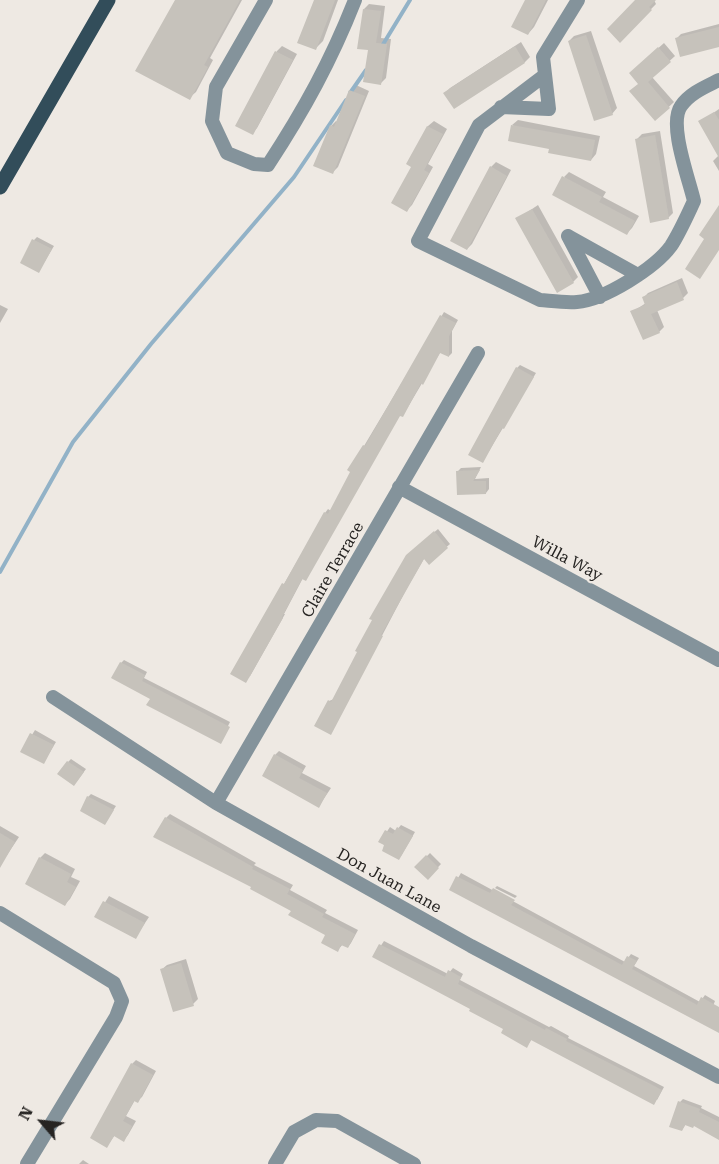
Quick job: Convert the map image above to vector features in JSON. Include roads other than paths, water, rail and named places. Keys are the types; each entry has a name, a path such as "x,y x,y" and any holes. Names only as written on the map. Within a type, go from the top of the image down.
{"main road":[{"path":"0,187 108,0"}],"street":[{"path":"266,0 216,87 212,122 227,153 254,164 268,165 301,116 336,48 355,0"},
{"path":"501,107 549,109 543,57 580,1"},
{"path":"545,75 479,124 418,241 540,300 578,302 600,297 638,275 650,267 670,246 694,201 676,130 679,108 693,93 719,80"},
{"path":"600,297 568,236 638,275"},
{"name":"Claire Terrace","path":"216,803 478,353"},
{"name":"Willa Way","path":"399,487 719,660"},
{"name":"Don Juan Lane","path":"53,697 216,803 481,951 719,1077"},
{"path":"0,913 114,983 122,1001 116,1017 27,1164"},
{"path":"275,1164 294,1132 316,1120 337,1122 414,1164"}],"waterway":[{"path":"382,46 410,0"},
{"path":"350,93 366,70"},
{"path":"0,572 73,442 151,344 294,177 346,100"}]}
